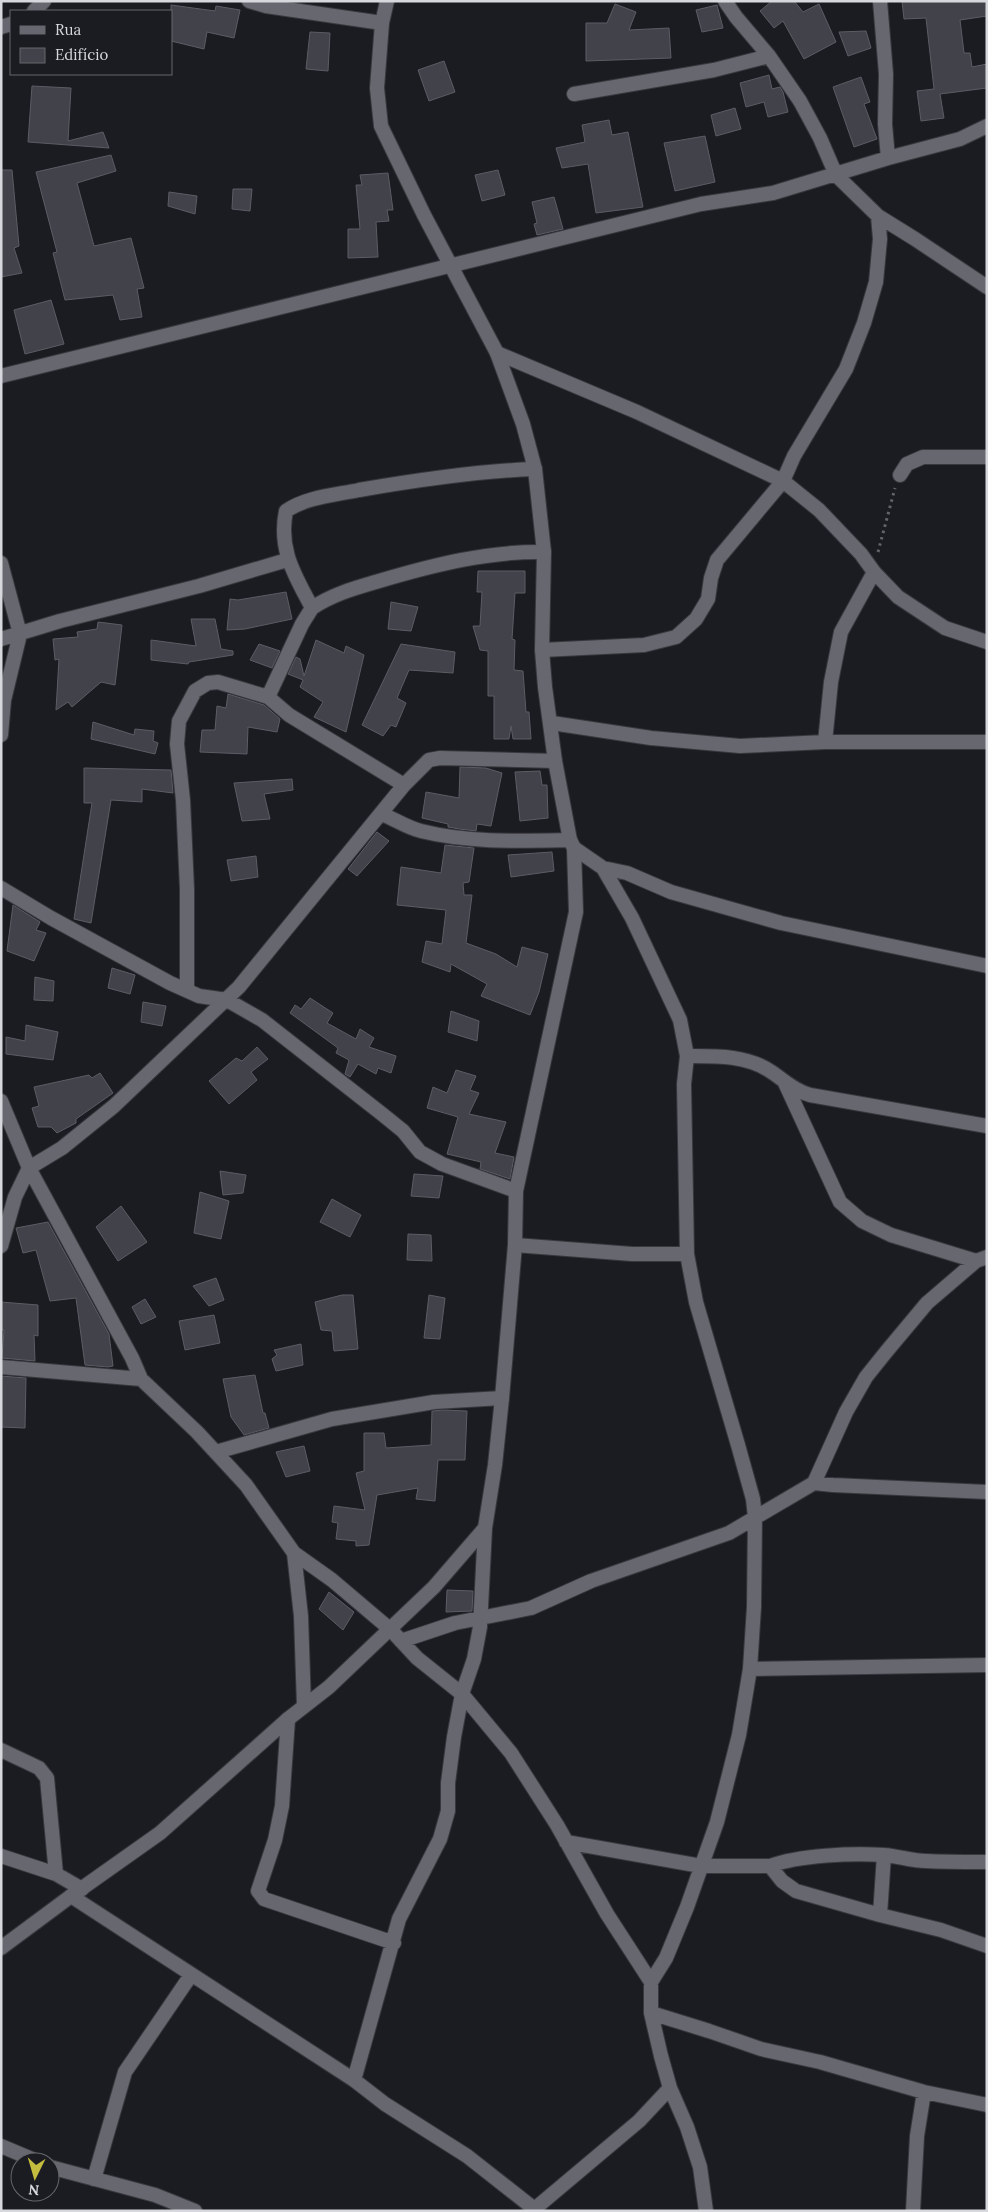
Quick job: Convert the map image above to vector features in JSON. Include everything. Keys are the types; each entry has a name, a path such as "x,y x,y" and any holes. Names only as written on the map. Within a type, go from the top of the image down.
{"street":[{"path":"35,10 44,1"},
{"path":"249,1 266,6 382,24"},
{"path":"354,2080 384,1968 394,1943 399,1919 440,1839 448,1811 448,1783 462,1694 474,1659 480,1627 485,1528 495,1465 515,1245 516,1191 576,912 572,844 555,761 552,723 545,687 542,650 544,552 535,469 523,424 497,354 450,265 381,126 377,88 382,24 387,1"},
{"path":"725,1 769,56 800,101 820,138 836,175 878,216 987,287"},
{"path":"880,1 886,74 885,124 888,158"},
{"path":"574,94 714,70 769,56"},
{"path":"1,376 701,204 773,193 888,158 960,139 987,126"},
{"path":"542,650 644,645 676,637 696,619 708,599 710,578 717,560 783,481 794,456 846,369 864,323 876,282 880,239 878,216"},
{"path":"497,354 637,412 703,445 783,481 818,510 861,554 874,572 898,597 945,628 987,642"},
{"path":"900,475 907,464 923,457 987,457"},
{"path":"312,608 287,560 283,526 286,511 308,502 406,483 496,470 535,469"},
{"path":"268,697 302,624 312,608 326,598 404,573 477,556 513,551 544,552"},
{"path":"1,639 60,621 199,586 287,560"},
{"path":"1,563 20,634 4,700 1,734"},
{"path":"825,742 831,682 841,632 874,572"},
{"path":"187,989 187,889 183,800 178,744 180,721 194,692 208,683 218,682 268,697 288,715 404,785"},
{"path":"552,723 652,738 740,746 825,742 987,742"},
{"path":"1,1246 4,1225 29,1168 62,1148 114,1106 226,1000 382,814 404,785 429,760 440,758 555,761"},
{"path":"382,814 419,830 459,838 572,844 603,868 632,918 680,1020 688,1056 684,1084 687,1254 696,1302 738,1444 753,1499 755,1516 754,1607 750,1669 744,1712 729,1780 687,1907 666,1958 651,1982 651,2013 670,2088 687,2127 700,2167 706,2211"},
{"path":"603,868 627,874 672,892 781,923 987,966"},
{"path":"1,888 51,918 170,983 199,996 226,1000 262,1020 403,1131 420,1152 442,1164 516,1191"},
{"path":"688,1056 744,1059 770,1070 798,1092 810,1095 987,1126"},
{"path":"786,1083 840,1202 862,1221 891,1235 982,1259"},
{"path":"1,1101 29,1168 128,1350 141,1379 216,1452 246,1485 294,1553 332,1580 391,1630 417,1658 462,1694 511,1753 566,1842 607,1914 651,1982"},
{"path":"515,1245 632,1254 687,1254"},
{"path":"814,1483 846,1412 866,1377 911,1320 927,1303 982,1259"},
{"path":"1,1366 141,1379"},
{"path":"216,1452 332,1419 434,1402 502,1398"},
{"path":"401,1641 480,1617 531,1608 591,1581 729,1533 814,1483 987,1492"},
{"path":"1,1948 160,1833 288,1719 329,1687 434,1587 485,1528"},
{"path":"294,1553 301,1616 304,1706"},
{"path":"750,1669 987,1665"},
{"path":"288,1719 282,1806 275,1840 258,1891 264,1899 394,1943"},
{"path":"1,1750 38,1768 47,1778 56,1874"},
{"path":"566,1842 701,1866 770,1866 785,1860 801,1858 884,1855 925,1861 984,1862"},
{"path":"880,1915 884,1855"},
{"path":"1,1856 56,1874 76,1892 191,1976 354,2080 385,2104 467,2156 535,2210 639,2121 670,2088"},
{"path":"770,1866 782,1881 796,1890 880,1915 941,1930 987,1946"},
{"path":"94,2179 125,2072 191,1976"},
{"path":"651,2013 709,2030 761,2050 820,2062 924,2092 987,2106"},
{"path":"913,2211 917,2136 924,2092"},
{"path":"1,2146 15,2152"},
{"path":"60,2170 155,2195 195,2211"}],"path":[{"path":"874,572 892,496 900,475"}],"building":[{"path":"772,1 794,1 803,12 819,4 836,42 804,59 783,21 774,28 760,11"},
{"path":"902,1 987,1 987,16 960,20 964,53 970,53 972,67 987,64 987,88 940,94 944,118 921,121 917,91 934,89 926,18 904,19"},
{"path":"615,4 636,12 629,30 669,28 671,58 586,61 586,23 607,23"},
{"path":"171,5 215,11 216,6 240,10 234,38 207,32 204,49 172,41"},
{"path":"717,5 723,28 702,32 696,10"},
{"path":"866,31 871,48 848,56 839,32"},
{"path":"310,32 330,33 328,71 306,69"},
{"path":"444,61 455,92 429,101 418,70"},
{"path":"769,75 772,89 780,87 783,92 788,112 768,117 764,102 746,107 740,83"},
{"path":"861,77 870,102 864,104 877,139 854,147 833,87"},
{"path":"32,86 71,88 68,141 103,132 109,148 28,142"},
{"path":"735,108 741,129 716,136 711,115"},
{"path":"609,120 612,135 628,132 643,207 596,213 588,164 562,168 556,148 585,142 582,125"},
{"path":"705,136 715,182 675,191 664,143"},
{"path":"111,155 116,171 77,183 94,246 131,238 144,288 137,289 142,317 120,320 113,295 65,300 53,253 57,252 36,172"},
{"path":"1,170 12,170 19,246 14,248 22,273 1,277"},
{"path":"498,170 505,195 482,201 475,175"},
{"path":"388,173 393,210 387,210 389,221 376,222 378,257 348,258 348,229 360,229 356,185 362,185 360,175"},
{"path":"233,189 252,189 250,211 232,209"},
{"path":"169,192 197,196 195,214 168,206"},
{"path":"554,197 563,229 537,235 534,224 537,223 532,202"},
{"path":"51,300 64,344 25,354 14,310"},
{"path":"478,571 525,571 525,593 515,593 512,639 515,640 514,670 523,671 526,712 529,712 531,739 513,739 511,726 509,739 494,739 494,696 488,696 488,651 480,650 473,626 480,626 482,592 477,592"},
{"path":"286,592 292,619 245,629 227,630 230,599 238,600"},
{"path":"391,602 418,607 411,631 388,629"},
{"path":"191,619 215,619 221,649 233,651 233,655 189,662 188,664 151,660 151,640 196,646"},
{"path":"98,622 122,625 115,685 101,682 72,707 68,702 56,710 59,659 55,660 53,639 78,637 77,632 97,629"},
{"path":"316,640 344,653 346,646 364,655 346,732 314,717 323,702 300,687 303,680 288,674 296,657 300,659 304,676"},
{"path":"259,644 280,651 272,668 250,660"},
{"path":"401,644 455,652 453,673 409,670 397,698 406,703 396,727 391,725 383,736 362,725"},
{"path":"228,694 264,705 280,719 277,732 248,727 247,754 200,752 202,730 215,730 217,706 226,708"},
{"path":"93,722 134,735 135,729 154,731 153,741 158,743 155,754 91,739"},
{"path":"460,767 486,768 502,773 491,826 477,824 476,831 448,827 448,824 422,818 426,792 459,798"},
{"path":"84,768 171,770 173,793 142,789 142,802 111,800 91,923 74,919 92,803 84,803"},
{"path":"540,771 542,785 547,785 548,818 520,821 515,772"},
{"path":"292,779 293,790 264,794 270,819 242,821 234,783"},
{"path":"377,832 389,841 357,876 348,869"},
{"path":"445,845 474,848 469,882 463,883 464,895 472,895 466,943 496,954 517,967 522,947 548,954 539,992 530,1015 481,996 487,984 451,964 450,972 422,962 426,941 442,944 446,910 397,905 401,867 441,873"},
{"path":"552,852 554,871 511,877 508,855"},
{"path":"256,856 258,877 231,881 227,860"},
{"path":"13,905 40,922 36,930 46,933 34,961 7,951"},
{"path":"112,968 135,975 130,994 108,988"},
{"path":"35,977 54,981 53,1001 34,1000"},
{"path":"310,998 333,1013 327,1023 356,1039 360,1029 374,1038 369,1047 396,1056 391,1073 378,1068 376,1074 358,1064 350,1077 345,1074 349,1060 336,1053 338,1048 290,1013 295,1005 301,1009"},
{"path":"143,1002 166,1006 162,1026 141,1022"},
{"path":"451,1011 479,1021 477,1041 448,1032"},
{"path":"26,1025 58,1032 53,1060 6,1054 6,1037 25,1041"},
{"path":"257,1047 268,1059 251,1072 257,1080 229,1104 209,1081 236,1058 242,1061"},
{"path":"456,1070 476,1076 470,1090 479,1093 469,1114 506,1122 495,1153 514,1157 510,1179 480,1169 481,1162 447,1154 458,1117 427,1108 433,1087 447,1093"},
{"path":"100,1073 113,1093 76,1119 76,1123 57,1133 51,1127 38,1127 32,1108 39,1106 34,1087 89,1075 92,1078"},
{"path":"220,1171 246,1175 243,1193 223,1195"},
{"path":"414,1174 443,1176 439,1198 411,1196"},
{"path":"200,1192 229,1201 221,1239 194,1233"},
{"path":"332,1199 361,1215 350,1237 320,1222"},
{"path":"121,1206 147,1242 118,1261 96,1227"},
{"path":"48,1222 109,1334 113,1366 85,1365 76,1298 50,1301 36,1250 23,1253 16,1228"},
{"path":"408,1234 431,1235 432,1261 407,1260"},
{"path":"216,1278 224,1300 209,1306 193,1286"},
{"path":"342,1295 353,1295 358,1349 334,1351 332,1331 321,1330 315,1302"},
{"path":"429,1295 445,1298 440,1339 424,1338"},
{"path":"145,1299 156,1317 141,1324 132,1307"},
{"path":"1,1302 38,1305 38,1336 34,1335 35,1361 2,1358 4,1330 1,1330"},
{"path":"214,1315 220,1343 185,1350 179,1321"},
{"path":"301,1344 303,1365 276,1371 272,1359 277,1355 274,1350"},
{"path":"255,1375 263,1413 265,1413 269,1428 244,1435 231,1417 223,1379"},
{"path":"1,1376 26,1378 25,1428 1,1427"},
{"path":"432,1411 467,1411 465,1460 438,1460 435,1501 416,1499 418,1488 377,1495 369,1545 356,1546 356,1541 336,1539 338,1523 332,1522 334,1506 365,1510 356,1473 364,1471 364,1433 384,1433 386,1448 431,1445"},
{"path":"304,1446 310,1471 286,1477 276,1452"},
{"path":"447,1590 473,1591 472,1611 446,1612"},
{"path":"329,1592 354,1612 343,1630 319,1609"}]}
